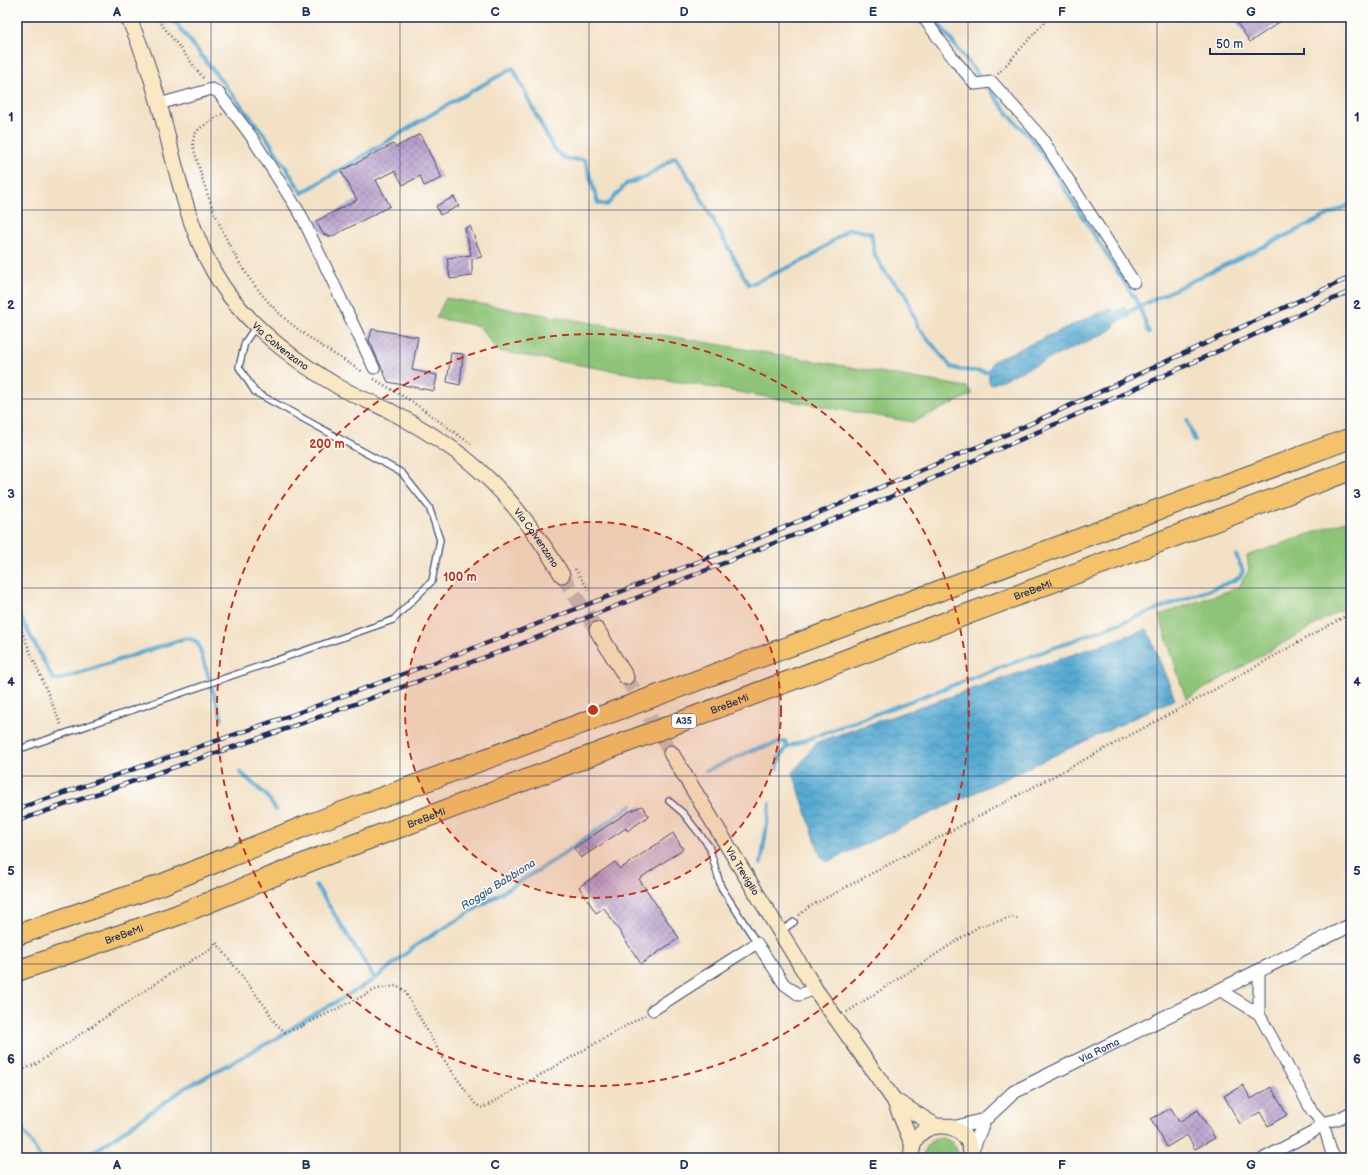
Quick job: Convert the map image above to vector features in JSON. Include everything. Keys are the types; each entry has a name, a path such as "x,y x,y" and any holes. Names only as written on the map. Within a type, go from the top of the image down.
{"highway":[{"path":"17,935 164,884 306,826 1351,438"},
{"name":"BreBeMi","path":"17,971 175,916 318,858 1351,470"}],"main road":[{"name":"Via Calvenzano","path":"128,17 142,48 159,104 182,191 204,252 229,295 256,325 303,365 341,388 392,412 448,446 506,497 547,550 562,575"},
{"path":"597,630 626,677"},
{"name":"Via Treviglio","path":"671,753 815,989 844,1017 894,1100 912,1152"},
{"name":"Via Treviglio","path":"894,1100 936,1126 953,1128"},
{"name":"Via Treviglio","path":"912,1152 922,1132 936,1126"},
{"path":"953,1128 966,1138 971,1155"}],"street":[{"path":"923,17 957,64 975,84 992,82 1040,137 1134,282"},
{"path":"159,104 212,89 218,92 251,136 301,215 374,368"},
{"name":"Via Roma","path":"971,1155 984,1120 1014,1092 1351,925"},
{"path":"653,1010 757,943 784,984 799,995 815,989"},
{"path":"1259,971 1259,1014 1312,1111 1323,1123 1331,1151 1335,1158"},
{"path":"1220,990 1259,1014"},
{"path":"1264,1158 1313,1132 1323,1123 1338,1119 1351,1112"},
{"name":"Via Roma","path":"953,1128 984,1120"}],"lane":[{"path":"17,750 393,620 432,582 440,540 429,507 402,473 255,392 239,367 245,342 256,325"},
{"path":"669,801 683,813 709,846 721,887 757,943"},
{"path":"779,932 794,922"}],"path":[{"path":"156,17 212,89"},
{"path":"992,82 1049,17"},
{"path":"794,922 809,906 1194,701 1351,613"},
{"path":"17,620 64,733"},
{"path":"843,1006 844,1017 978,927 1012,917 1019,919"},
{"path":"17,1072 36,1064 178,969 211,949 216,942 263,1003 275,1023 285,1032 296,1029 377,989 396,986 404,990 444,1060 472,1101 476,1105 483,1108 653,1010"}],"green space":[{"path":"446,298 967,387 973,394 913,422 498,351 479,326 436,318"},
{"path":"1351,519 1351,604 1186,699 1159,615 1239,587 1249,570 1247,556"},
{"path":"940,1138 948,1140 954,1144 957,1150 958,1158 924,1158 926,1147 930,1142"}],"water":[{"path":"1125,307 1130,316 1114,324 1114,327 1104,334 991,385 989,382 990,367 993,361 1110,308 1114,312"},
{"path":"1147,629 1175,699 827,862 821,857 793,773 817,742"}],"building":[{"path":"1233,17 1287,17 1250,42"},
{"path":"420,134 442,178 424,186 420,176 403,185 395,171 376,180 390,206 331,237 323,234 316,221 357,200 341,171 393,144 396,147"},
{"path":"454,197 459,206 440,215 436,206"},
{"path":"470,226 482,257 472,259 472,276 450,279 447,258 471,255 465,228"},
{"path":"372,329 418,337 412,370 437,375 434,391 388,382 369,340"},
{"path":"451,353 463,354 460,385 447,382"},
{"path":"642,806 649,816 627,831 626,828 581,858 574,848 628,812"},
{"path":"673,833 683,849 639,879 679,938 641,964 604,908 596,913 579,887 615,862 620,869"},
{"path":"1243,1085 1251,1099 1271,1087 1287,1115 1268,1126 1260,1112 1240,1124 1224,1096"},
{"path":"1171,1108 1179,1122 1198,1110 1215,1138 1195,1149 1187,1135 1167,1147 1151,1119"}],"waterway":[{"path":"171,17 267,138 302,193 452,102 513,68 553,148 565,159 585,160 598,203 607,205 626,184 646,177 675,157 692,182 749,285 809,258 849,229 871,233 875,256 888,276 905,293 918,327 951,367 961,370 988,372"},
{"path":"933,17 1010,116 1036,144 1139,305 1149,333"},
{"path":"1128,312 1351,204"},
{"path":"1187,420 1195,441"},
{"path":"777,769 780,757 787,747 1233,581 1240,577 1243,571 1236,555"},
{"path":"17,610 53,679 61,679 186,638 194,640 198,644 222,719"},
{"name":"Roggia Babbiona","path":"706,771 753,750 785,741 787,747"},
{"path":"240,772 266,795 276,810"},
{"path":"761,864 770,804"},
{"path":"85,1158 185,1088 281,1036 295,1026 375,979 415,946 558,858 632,805"},
{"path":"316,885 375,979"},
{"path":"17,1121 41,1158"}],"tunnel":[{"path":"562,575 597,630"},
{"path":"626,677 671,753"}],"railway":[{"path":"17,809 289,716 498,639 744,544 1001,437 1351,277"},
{"path":"17,821 280,731 513,647 900,493 1351,291"}]}
